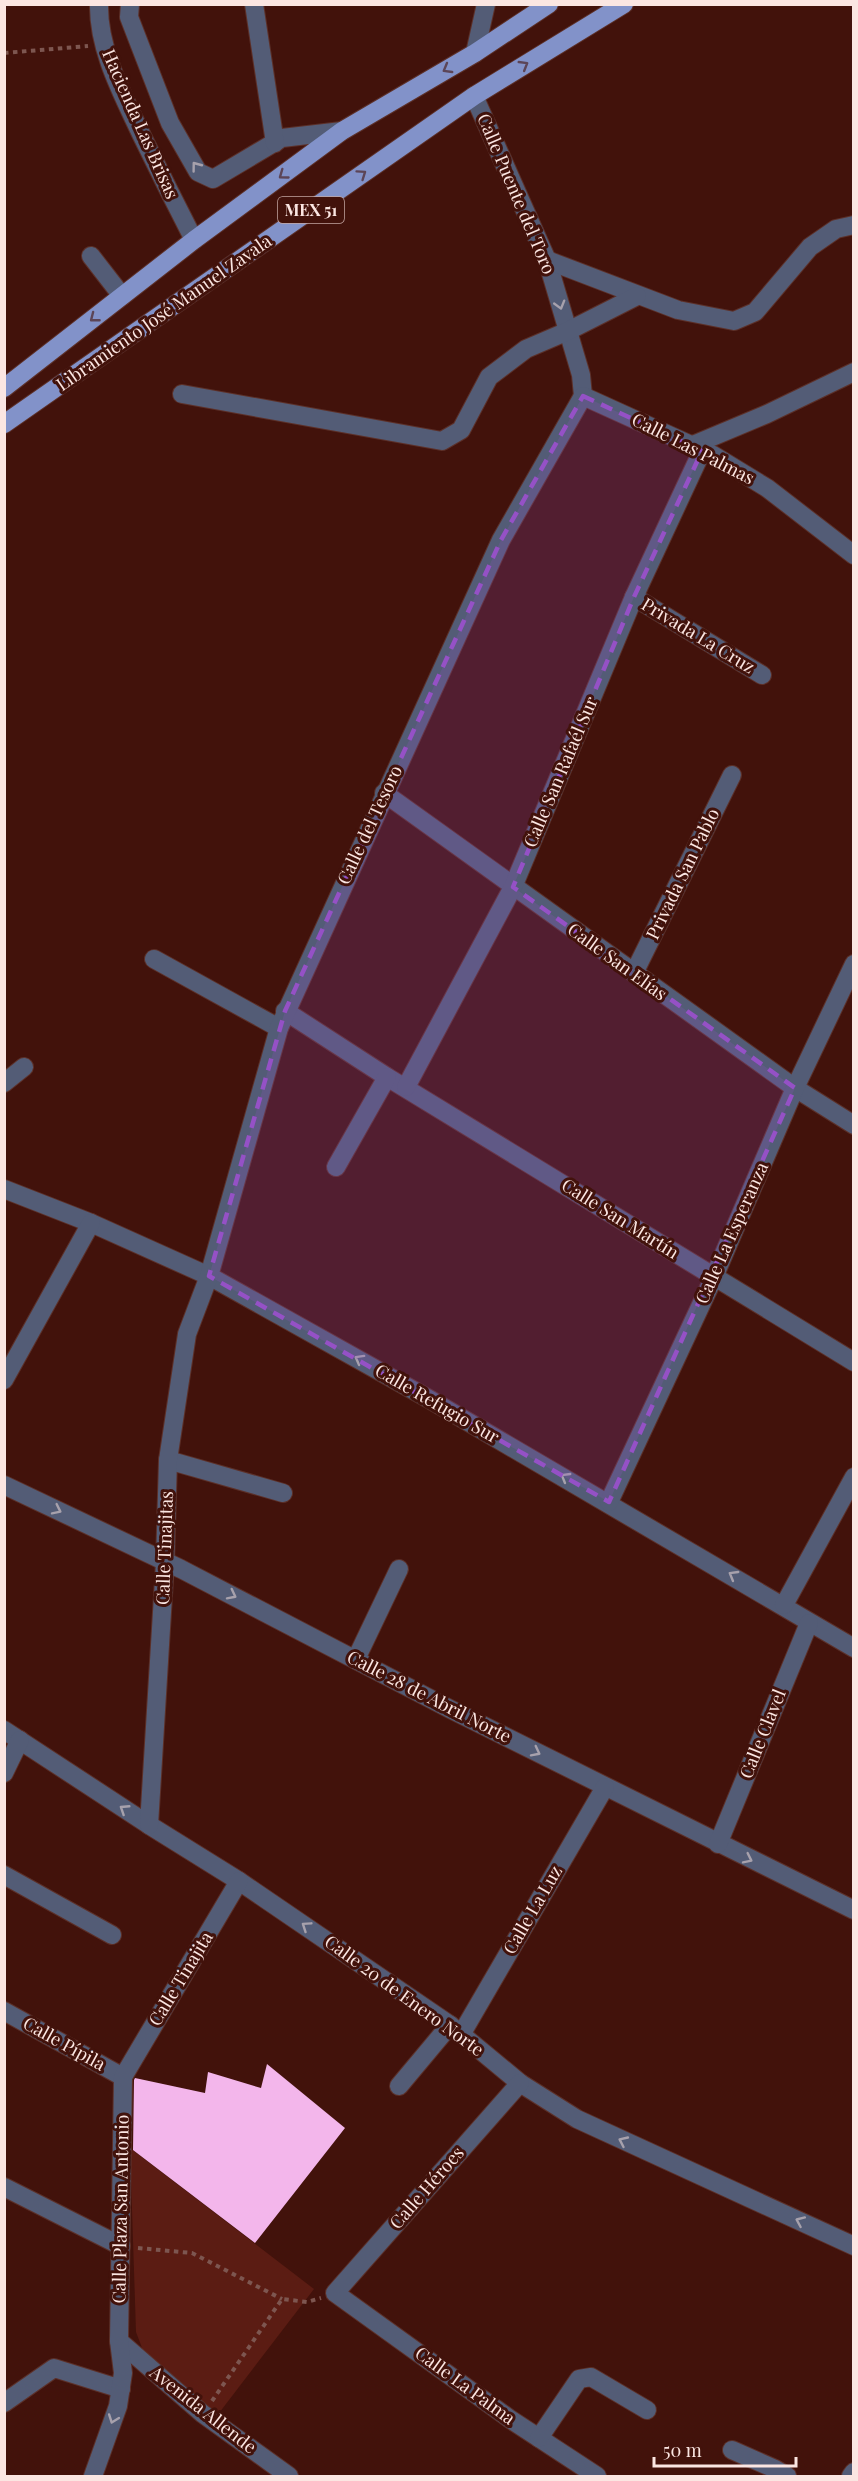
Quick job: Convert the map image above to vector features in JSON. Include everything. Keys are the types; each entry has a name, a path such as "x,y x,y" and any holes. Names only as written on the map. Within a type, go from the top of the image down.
{"main road":[{"name":"Libramiento José Manuel Zavala","path":"4,388 195,240 342,131 474,53 549,4"},
{"name":"Libramiento José Manuel Zavala","path":"4,424 474,96 624,4"}],"street":[{"name":"Hacienda Las Brisas","path":"99,4 99,20 104,44 125,99 195,240"},
{"name":"Hacienda Las Brisas","path":"130,4 129,17 153,83 170,123 198,172 213,179 282,138 342,131"},
{"path":"254,4 275,142"},
{"path":"474,53 486,4"},
{"name":"Calle Puente del Toro","path":"474,96 547,260 581,375 584,396"},
{"path":"547,260 678,310 734,321 755,312 810,247 836,229 854,225"},
{"path":"92,256 122,296"},
{"path":"182,394 442,441 460,430 489,377 526,349 568,331 637,296"},
{"path":"697,448 854,372"},
{"name":"Calle Las Palmas","path":"584,396 697,448 767,488 854,555"},
{"name":"Calle del Tesoro","path":"209,1276 282,1020 501,540 584,396"},
{"name":"Calle San Rafaél Sur","path":"406,1087 513,887 697,448"},
{"name":"Privada La Cruz","path":"634,597 762,675"},
{"name":"Privada San Pablo","path":"634,974 732,775"},
{"name":"Calle San Elías","path":"384,793 795,1088 854,1125"},
{"name":"Calle San Martín","path":"154,959 282,1020 406,1087 854,1362"},
{"name":"Calle La Esperanza","path":"609,1503 714,1277 795,1088 854,964"},
{"path":"4,1083 24,1067"},
{"path":"336,1167 387,1077"},
{"name":"Calle Refugio Sur","path":"4,1189 91,1223 209,1276 609,1503 854,1648"},
{"path":"4,1380 9,1359 91,1223"},
{"name":"Calle Tinajitas","path":"149,1825 165,1563 168,1460 187,1334 209,1276"},
{"path":"168,1460 284,1493"},
{"path":"784,1605 854,1477"},
{"name":"Calle 28 de Abril Norte","path":"4,1485 181,1569 605,1787 854,1910"},
{"path":"356,1659 399,1569"},
{"name":"Calle Clavel","path":"718,1844 809,1623"},
{"path":"4,1773 12,1735"},
{"name":"Calle 20 de Enero Norte","path":"12,1735 239,1881 456,2029 520,2083 577,2120 854,2246"},
{"name":"Calle La Luz","path":"399,2086 456,2029 605,1787"},
{"path":"4,1875 111,1935"},
{"name":"Calle Tinajita","path":"123,2077 239,1881"},
{"name":"Calle Pípila","path":"4,2011 123,2077"},
{"name":"Calle Plaza San Antonio","path":"93,2476 118,2406 123,2373 119,2341 123,2077"},
{"name":"Calle Héroes","path":"335,2293 520,2083"},
{"path":"4,2187 121,2246"},
{"name":"Calle La Palma","path":"335,2293 539,2438 597,2476"},
{"name":"Avenida Allende","path":"119,2341 203,2414 289,2476"},
{"path":"4,2403 54,2368 121,2389"},
{"path":"539,2438 579,2379 591,2377 647,2410"},
{"path":"732,2450 787,2476"},
{"path":"851,2476 854,2472"}],"path":[{"path":"4,53 104,44"},
{"path":"121,2246 192,2253 282,2299 307,2302 335,2293"},
{"path":"203,2414 282,2299"}],"highlighted area":[{"path":"583,396 702,451 634,597 513,887 795,1088 609,1502 209,1276 285,1011 501,540"}],"shaded area":[{"path":"130,2148 314,2289 216,2417 144,2353 136,2332"}],"building":[{"path":"267,2064 345,2128 255,2243 133,2150 134,2080 135,2078 205,2093 208,2072 261,2088"}]}
